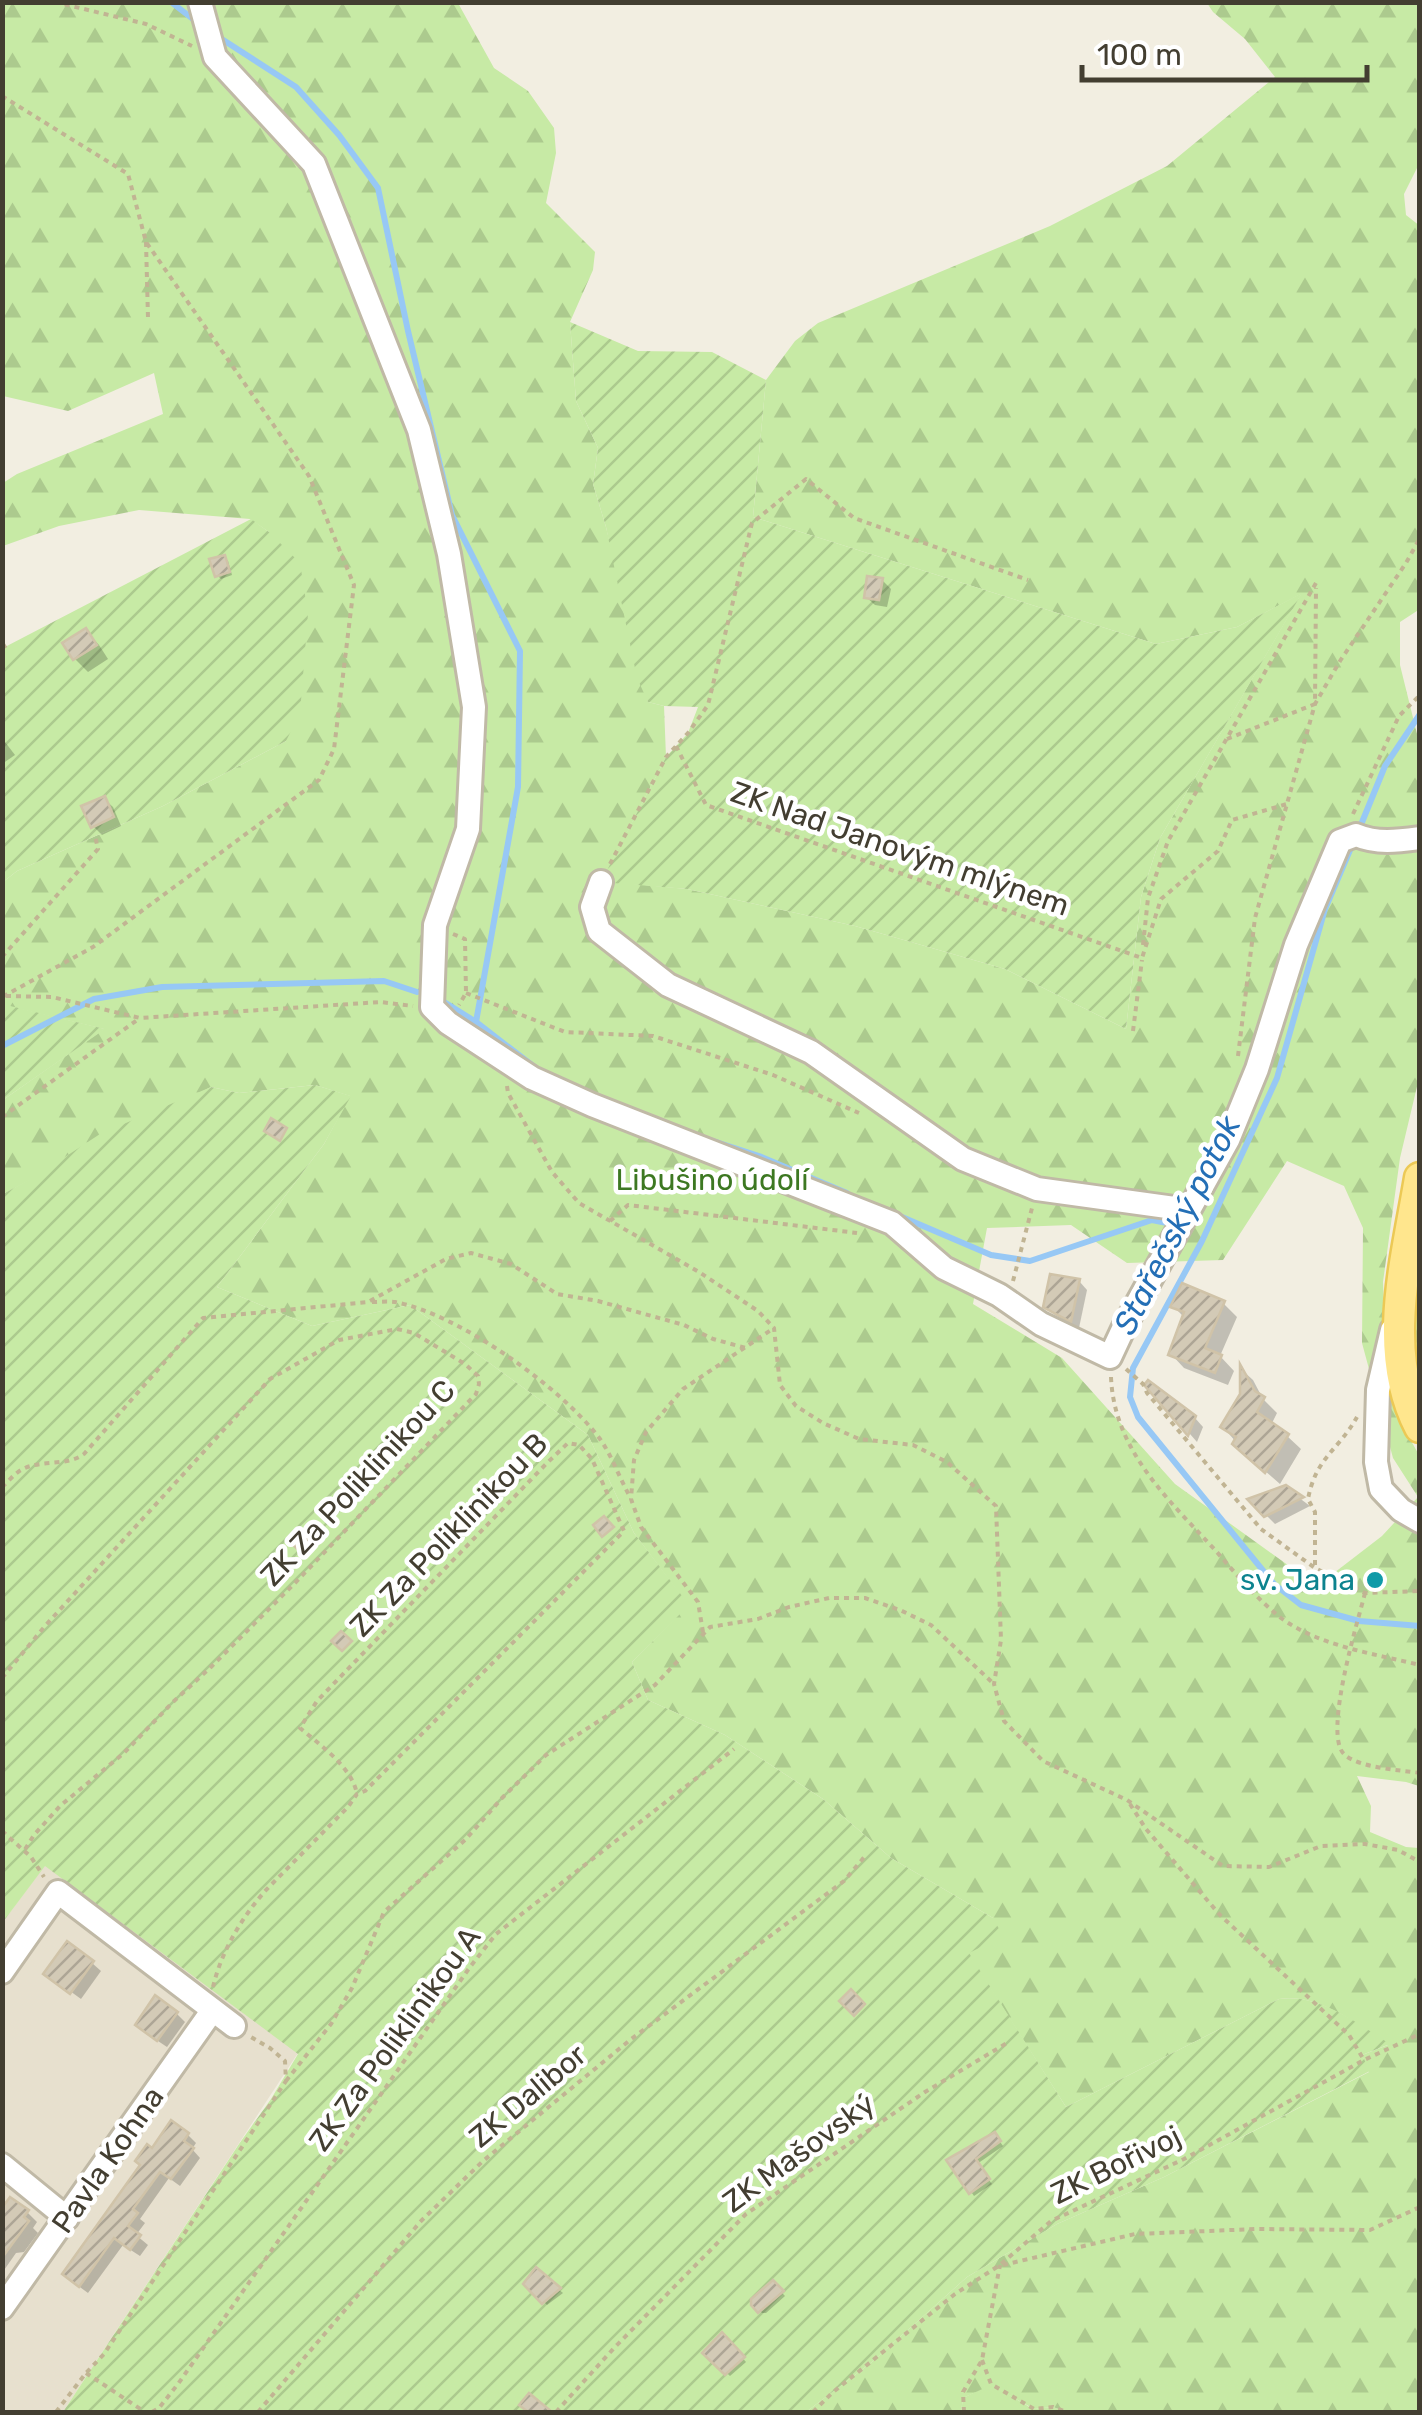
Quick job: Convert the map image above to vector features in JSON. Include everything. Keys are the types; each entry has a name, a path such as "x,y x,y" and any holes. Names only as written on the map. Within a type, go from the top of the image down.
{"main road":[{"path":"1420,1178 1399,1329 1407,1394 1420,1427"}],"street":[{"path":"200,2 215,57 314,164 419,430 448,554 474,707 468,830 436,925 440,1015 501,1060 592,1105 892,1222 944,1268 999,1296 1041,1324 1110,1357 1228,1140 1258,1069 1296,945 1340,840 1356,835 1396,842 1420,838"},
{"path":"601,882 592,907 599,932 668,985 811,1052 964,1159 1037,1189 1189,1210"},
{"path":"1404,1283 1378,1390 1376,1462 1380,1489 1401,1510 1420,1521"},
{"path":"2,1972 47,1879 234,2026"},
{"name":"Pavla Kohna","path":"2,2308 212,2010"},
{"path":"2,2165 67,2218"}],"path":[{"path":"55,2 146,24 215,57"},
{"path":"2,96 128,174 146,242 148,318"},
{"path":"3,996 92,947 319,780 334,749 354,585 309,476 146,242"},
{"path":"601,882 666,757 708,705 752,523 806,479 854,518 1028,580"},
{"path":"1237,1066 1255,918 1315,704 1420,538"},
{"path":"1133,1031 1148,898 1168,840 1316,583 1315,704"},
{"path":"1340,840 1400,716 1420,695"},
{"path":"1226,740 1315,704"},
{"name":"ZK Nad Janovým mlýnem","path":"676,746 706,805 1142,958"},
{"path":"1142,958 1161,899 1218,851 1232,820 1287,804"},
{"path":"2,957 98,848 95,836"},
{"path":"3,996 52,997 140,1018 380,1002 440,1015 466,993 466,940 436,925"},
{"path":"466,993 565,1032 653,1036 773,1075 860,1114"},
{"path":"2,1117 140,1018"},
{"path":"501,1060 508,1092 552,1172 578,1203 699,1272 758,1311 774,1328 780,1386 796,1406 860,1439 913,1445 947,1462 996,1506 1001,1640 994,1684 1004,1721 1043,1762 1127,1800 1223,1866 1269,1867 1321,1846 1365,1844 1398,1850 1420,1862"},
{"path":"1017,1308 1012,1279 1037,1189"},
{"path":"610,1220 628,1205 856,1233"},
{"path":"368,1302 446,1259 471,1253 511,1264 557,1294 684,1325 713,1340 746,1348"},
{"path":"2,1486 22,1470 76,1460 84,1454 203,1318 393,1302 446,1320 512,1358 570,1406 602,1442 641,1527 698,1602 703,1633"},
{"path":"631,1499 634,1460 646,1432 683,1389 774,1328"},
{"name":"ZK Za Poliklinikou C","path":"2,1678 270,1379 338,1340 397,1329 414,1333 478,1376 476,1394 308,1570 124,1753 60,1806 24,1851"},
{"path":"1110,1357 1118,1421 1149,1478 1247,1586 1282,1619 1322,1639 1420,1665"},
{"path":"1315,1568 1315,1512 1308,1500 1312,1478 1327,1454 1348,1434 1381,1374"},
{"path":"1144,1384 1147,1393 1261,1529 1315,1568 1365,1593 1420,1591"},
{"name":"ZK Za Poliklinikou B","path":"212,2010 218,1966 254,1904 357,1794 365,1791 624,1531 592,1459 580,1445 568,1444 547,1463 318,1701 300,1728 346,1771 357,1794"},
{"path":"1365,1593 1338,1709 1338,1746 1344,1755 1358,1762 1420,1773"},
{"path":"56,2412 104,2354 286,2082 338,2012 384,1912 465,1840 546,1756 655,1685 710,1627 758,1619 789,1606 829,1598 865,1598 930,1625 994,1684"},
{"name":"ZK Za Poliklinikou A","path":"152,2412 178,2384 496,1934 734,1749"},
{"path":"1127,1800 1146,1829 1220,1915 1349,2035 1364,2060"},
{"path":"2,1831 47,1879"},
{"name":"ZK Dalibor","path":"258,2412 421,2221 483,2162 630,2040 844,1880 866,1855"},
{"path":"234,2026 284,2061 286,2082"},
{"name":"ZK Bořivoj","path":"813,2412 954,2294 1000,2266 1051,2221 1184,2159 1364,2060 1420,2034"},
{"name":"ZK Mašovský","path":"556,2412 746,2214 925,2092 1007,2043"},
{"path":"964,2412 963,2392 982,2360 1000,2266 1136,2234 1256,2228 1370,2230 1420,2208"},
{"path":"982,2360 991,2384 1034,2409 1053,2407 1067,2412"},
{"path":"86,2373 145,2412"}],"shaded area":[{"path":"45,1865 298,2053 63,2412 3,2412 3,1922"}],"green space":[{"name":"Libušino údolí","path":"3,3 458,3 494,68 528,91 554,128 556,153 546,203 595,252 593,270 570,322 576,401 598,448 593,484 648,702 664,706 666,757 602,881 687,889 855,926 1005,969 1126,1029 1141,897 1160,838 1301,594 1237,627 1156,644 753,517 766,380 795,341 818,323 1050,226 1167,166 1275,77 1245,39 1207,3 1419,3 1419,164 1404,194 1406,215 1420,226 1420,609 1400,622 1400,665 1420,746 1420,1074 1400,1158 1383,1282 1387,1375 1400,1421 1419,1455 1419,1786 1357,1776 1371,1806 1370,1832 1406,1847 1419,1848 1419,2412 1067,2412 1053,2407 1034,2409 991,2385 963,2398 961,2412 806,2412 872,2362 967,2277 1057,2224 1164,2177 1369,2072 1362,2055 1388,2045 1323,2005 1294,1998 1279,1999 1066,2107 968,1953 993,1918 891,1858 823,1799 725,1735 648,1700 632,1662 688,1605 634,1533 588,1435 410,1305 312,1326 217,1287 324,1144 350,1096 315,1085 239,1093 211,1087 3,1194 3,1100 104,1029 3,1005 3,882 17,871 163,806 286,741 269,532 250,519 139,510 59,526 3,546 3,483 163,414 154,373 68,411 3,396","holes":["1287,1161 1344,1186 1363,1228 1362,1343 1393,1458 1418,1497 1382,1536 1317,1586 1175,1484 1062,1358 973,1304 987,1228 1071,1225 1127,1263 1223,1260"]},
{"path":"570,322 638,351 712,352 766,380 753,517 1156,644 1237,627 1302,593 1160,838 1141,897 1126,1029 1005,969 855,926 687,889 601,882 666,757 688,733 698,707 648,702 637,678 606,527 593,484 598,448 576,401"},
{"path":"251,519 300,563 308,614 300,713 286,741 163,806 17,871 3,882 3,648"},
{"path":"2,1005 6,1005 105,1029 3,1100"},
{"path":"315,1085 351,1096 324,1144 217,1287 312,1326 410,1305 588,1435 634,1533 689,1605 632,1662 648,1700 725,1735 823,1799 891,1858 993,1918 1003,1936 969,1953 1066,2107 1279,1999 1294,1998 1323,2005 1390,2044 1362,2055 1370,2071 1164,2177 1057,2224 967,2277 872,2362 806,2412 63,2412 298,2054 45,1866 3,1922 3,1194 100,1134 211,1087 239,1093"},
{"path":"1419,1229 1419,1385 1412,1328"},
{"path":"991,2384 1033,2409 1053,2407 1067,2412 961,2412 963,2398"}],"building":[{"path":"225,555 230,572 215,577 209,559"},
{"path":"867,576 883,578 879,600 864,598"},
{"path":"86,628 97,645 73,660 62,643"},
{"path":"105,796 114,817 91,828 81,806"},
{"path":"271,1118 287,1128 280,1141 264,1131"},
{"path":"1050,1274 1080,1279 1071,1322 1043,1307"},
{"path":"1182,1283 1225,1301 1205,1348 1222,1355 1215,1373 1168,1355 1184,1312 1170,1307"},
{"path":"1240,1364 1255,1391 1265,1397 1257,1412 1289,1434 1265,1473 1232,1444 1236,1437 1220,1427 1240,1394"},
{"path":"1148,1380 1196,1416 1188,1436 1144,1385"},
{"path":"1286,1485 1304,1497 1264,1517 1247,1499"},
{"path":"604,1516 614,1527 602,1537 593,1525"},
{"path":"304,1535 315,1546 305,1556 294,1546"},
{"path":"341,1631 352,1641 342,1651 331,1641"},
{"path":"67,1941 94,1961 70,1994 43,1974"},
{"path":"851,1989 865,2004 854,2016 839,2001"},
{"path":"155,1995 178,2012 157,2041 135,2025"},
{"path":"171,2120 189,2133 184,2141 194,2148 171,2179 160,2172 133,2209 138,2213 128,2226 141,2235 130,2250 114,2238 79,2287 62,2274 140,2165 135,2161 147,2144 152,2148"},
{"path":"995,2132 1001,2141 976,2159 990,2179 969,2194 946,2160"},
{"path":"10,2197 29,2210 24,2217 29,2221 2,2258 2,2208"},
{"path":"536,2267 561,2288 542,2304 523,2284"},
{"path":"773,2280 784,2291 758,2313 751,2299"},
{"path":"722,2332 745,2357 725,2375 702,2353"},
{"path":"529,2393 552,2412 528,2412 519,2405"}],"waterway":[{"path":"171,2 198,23"},
{"path":"217,36 296,87 339,135 378,188 452,515 520,651 518,787 476,1022"},
{"name":"Stařečský potok","path":"1358,832 1385,766 1420,714"},
{"name":"Stařečský potok","path":"1353,843 1325,909 1277,1078 1202,1241 1133,1368 1130,1397 1138,1417 1274,1584 1301,1605 1359,1621 1420,1626"},
{"path":"2,1046 94,999 162,987 384,981 417,992"},
{"path":"441,1000 537,1069"},
{"path":"710,1140 847,1193"},
{"path":"895,1214 991,1255 1030,1261 1152,1220 1167,1223"}],"place":[{"name":"sv. Jana","path":"1375,1580"}]}
